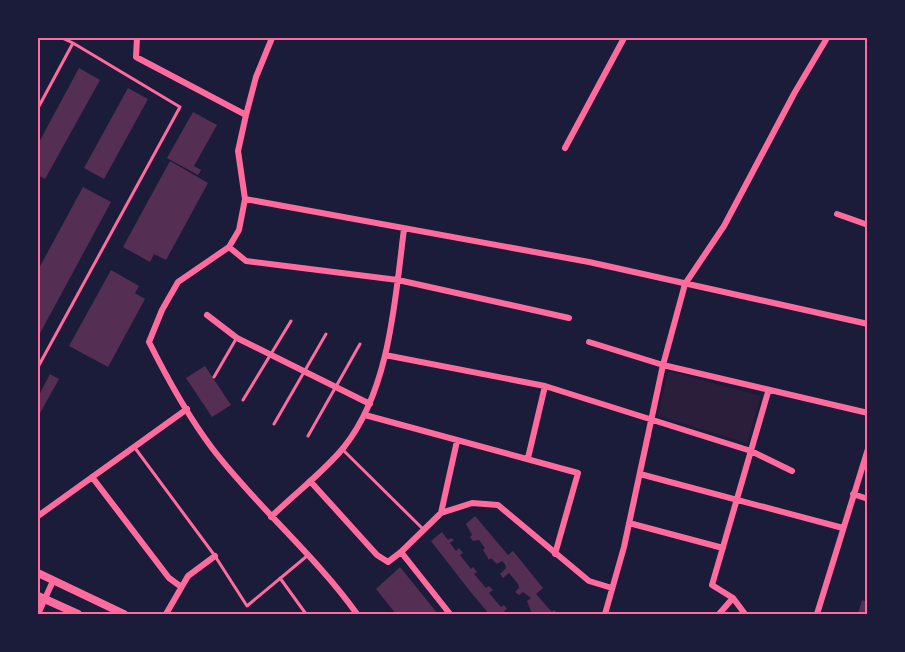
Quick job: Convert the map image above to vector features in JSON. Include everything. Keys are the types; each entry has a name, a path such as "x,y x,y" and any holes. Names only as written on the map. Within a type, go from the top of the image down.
{"main road":[{"path":"38,573 124,615"},
{"path":"41,597 78,615"}],"street":[{"path":"137,38 136,57 246,115"},
{"path":"272,38 256,77 237,151 245,199 239,230 230,247 178,282 162,310 149,342 212,448 271,517 338,587 357,615"},
{"path":"565,148 624,38"},
{"path":"605,615 630,523 663,365 685,284 724,226 795,92 827,38"},
{"path":"245,199 589,262 867,324"},
{"path":"837,214 867,225"},
{"path":"271,517 342,449 365,415 382,373 404,229"},
{"path":"230,247 246,261 398,280 569,318"},
{"path":"207,315 237,338 369,404"},
{"path":"589,342 663,365 768,392 867,413"},
{"path":"385,355 544,386 751,451 792,471"},
{"path":"528,458 544,386"},
{"path":"745,615 733,598 712,585 768,392"},
{"path":"38,516 188,409"},
{"path":"365,415 578,473 555,554"},
{"path":"441,513 457,441"},
{"path":"817,615 867,449"},
{"path":"640,474 843,528"},
{"path":"92,477 169,578 180,586"},
{"path":"310,481 377,555 388,562 441,513 472,503 498,505 589,581 612,588"},
{"path":"854,494 867,499"},
{"path":"630,523 723,548"},
{"path":"401,552 450,615"},
{"path":"166,615 180,586 188,576 215,556"},
{"path":"38,615 41,597 53,581"},
{"path":"718,615 733,598"}],"lane":[{"path":"38,367 180,107 62,38"},
{"path":"38,108 72,44"},
{"path":"243,400 291,321"},
{"path":"274,424 326,334"},
{"path":"213,377 237,338"},
{"path":"308,436 360,344"},
{"path":"134,447 215,556 247,606 308,555"},
{"path":"342,449 424,530"},
{"path":"280,578 306,615"}],"shaded area":[{"path":"668,371 761,396 747,443 658,416"}],"building":[{"path":"79,68 100,80 45,179 38,175 38,144"},
{"path":"128,88 148,99 104,179 84,168"},
{"path":"193,112 217,125 194,166 201,170 198,175 167,158"},
{"path":"170,161 208,183 166,260 154,254 150,262 123,247"},
{"path":"83,187 111,202 38,337 38,270"},
{"path":"111,270 139,286 135,293 145,299 108,367 69,346"},
{"path":"205,366 231,405 212,417 186,378"},
{"path":"50,374 59,379 39,415 38,397"},
{"path":"475,516 508,555 513,551 543,588 536,594 552,612 554,610 558,614 532,614 527,601 531,598 523,592 519,595 515,592 519,588 518,584 509,573 503,578 500,574 506,568 505,564 502,561 497,564 491,558 489,560 479,540 473,541 470,537 472,535 466,524"},
{"path":"442,532 448,540 451,538 454,540 450,543 456,551 459,548 463,553 460,555 471,569 473,567 477,572 474,574 486,588 489,586 493,590 489,593 501,607 504,605 507,609 504,611 507,614 489,614 469,590 431,541"},
{"path":"400,567 438,614 396,614 376,589"},
{"path":"862,600 868,602 868,614 858,614"}]}
